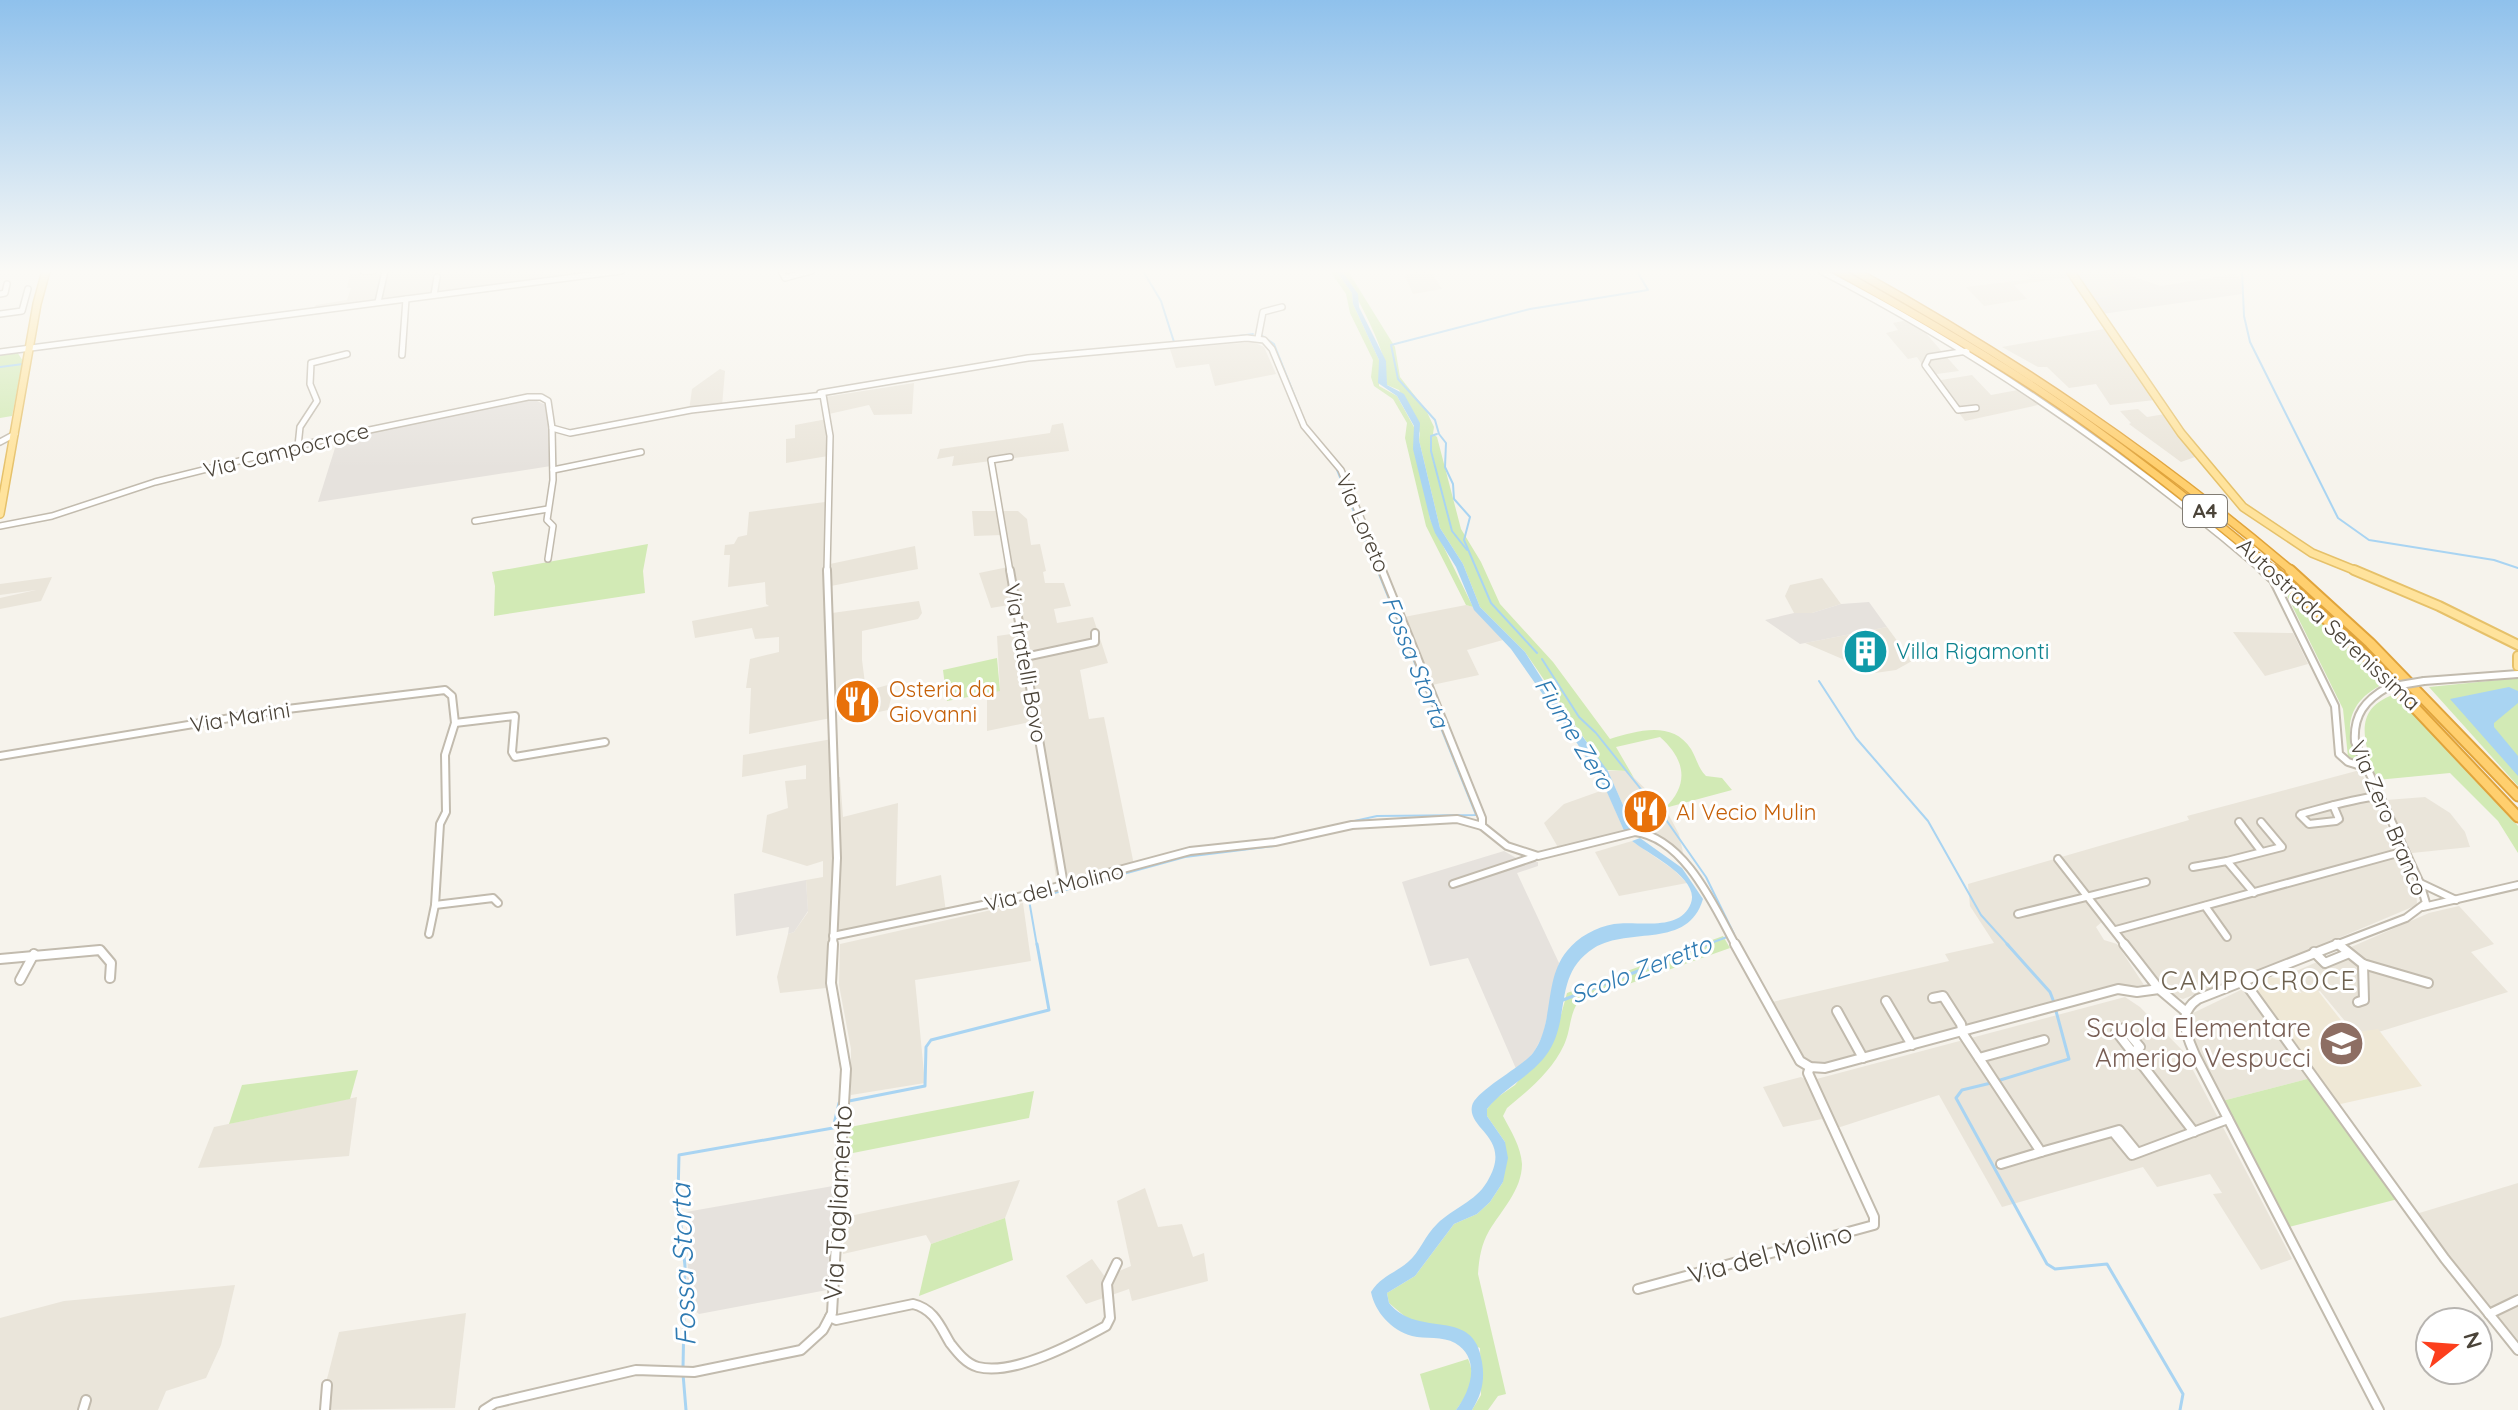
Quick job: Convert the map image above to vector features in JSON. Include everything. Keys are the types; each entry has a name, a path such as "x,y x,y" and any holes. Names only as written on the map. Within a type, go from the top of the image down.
{"highway":[{"name":"Autostrada Serenissima","path":"1953,337 2013,371 2095,426 2189,498 2342,631 2411,700 2518,817"},
{"name":"Autostrada Serenissima","path":"1971,337 2022,366 2106,423 2200,494 2282,562 2386,656 2518,796"}],"main road":[{"path":"0,514 31,337"},
{"path":"2115,337 2181,433 2243,507 2312,553 2439,606 2518,645"},
{"path":"2503,639 2516,664"}],"street":[{"path":"0,352 120,337"},
{"path":"402,355 403,337"},
{"path":"1943,337 2183,503 2273,580 2335,706 2339,754 2345,760 2364,767"},
{"path":"552,428 570,433 691,410 817,393 1028,358 1258,338"},
{"name":"Via Loreto","path":"1258,338 1272,349 1298,415 1332,455 1351,491 1482,818 1482,826"},
{"path":"1967,351 1929,357 1925,365 1958,410 1976,408"},
{"path":"298,446 300,426 318,400 308,376 311,363 347,354"},
{"path":"817,393 823,395 830,436 826,530 837,858 833,936"},
{"name":"Via Campocroce","path":"0,526 52,516 155,482 298,446 535,396 548,401 552,428 553,470 547,520 553,526 548,559"},
{"path":"0,442 15,438"},
{"path":"553,470 641,452"},
{"name":"Via fratelli Bovo","path":"1010,457 991,460 1064,885"},
{"path":"475,521 548,509"},
{"path":"1025,657 1095,642 1095,633"},
{"name":"Via Zero Branco","path":"2185,1011 2198,999 2406,918 2423,907 2426,903 2420,883 2355,742 2354,724 2360,708 2369,697 2388,687 2516,664"},
{"name":"Via Marini","path":"0,756 279,710 445,690 452,696 455,723"},
{"path":"429,934 435,905 440,824 446,812 445,755 455,723 515,716 512,754 515,757 605,742"},
{"path":"2333,805 2339,819 2336,821 2309,824 2300,815 2333,805 2379,796"},
{"name":"Via del Molino","path":"833,936 1007,900 1190,851 1275,842 1352,825 1432,818 1457,819 1482,826 1507,846 1538,856 1630,834 1647,834 1695,873 1800,1061 1810,1067 1808,1073 1874,1217 1874,1225 1638,1289"},
{"path":"2239,822 2261,851"},
{"path":"2193,867 2282,847 2261,822"},
{"path":"2116,930 2405,851"},
{"path":"1453,884 1538,856"},
{"path":"2058,859 2159,989 2185,1011 2186,1034 2379,1410"},
{"path":"2227,861 2254,893"},
{"path":"2018,914 2146,882"},
{"path":"2420,883 2456,900"},
{"path":"2423,907 2518,885"},
{"path":"435,905 493,898 498,903"},
{"path":"2205,906 2227,937"},
{"name":"Via Tagliamento","path":"484,1410 495,1403 636,1370 694,1372 801,1350 823,1330 830,1317 844,1103 845,1057 831,983 833,936"},
{"path":"2336,943 2363,964 2428,983"},
{"path":"0,959 100,950 111,963 110,978"},
{"path":"2314,952 2325,963 2347,954"},
{"path":"20,980 34,954"},
{"path":"2358,1002 2364,1000 2363,964"},
{"path":"2243,980 2344,1122 2483,1306"},
{"path":"1810,1067 1825,1068 2118,989 2137,992 2159,989"},
{"path":"1933,998 1943,996 1979,1058 2041,1152"},
{"path":"1886,1001 1912,1045"},
{"path":"1837,1011 1863,1058"},
{"path":"1979,1058 2044,1040"},
{"path":"2133,1052 2194,1132"},
{"path":"2001,1164 2114,1133 2130,1154 2136,1154 2136,1151 2228,1119"},
{"path":"830,1317 836,1320 920,1305 929,1311 963,1358 977,1367 989,1368 1054,1352 1106,1326 1110,1318 1107,1284 1117,1263"},
{"path":"2494,1312 2518,1300"},
{"path":"2494,1320 2518,1350"},
{"path":"325,1410 327,1385"},
{"path":"83,1410 86,1400"}],"shaded area":[{"path":"1889,337 1929,337 1959,371 1929,375 1917,357 1908,359"},
{"path":"2060,337 2110,337 2155,400 2110,405 2096,384 2069,388 2047,367 2038,367 2002,347"},
{"path":"1253,342 1264,347 1276,374 1215,386 1209,364 1176,368 1170,349"},
{"path":"720,369 725,371 722,406 689,411 692,389"},
{"path":"1972,375 1991,395 2023,389 2038,405 1965,421 1935,381"},
{"path":"914,383 912,414 874,415 869,405 829,414 825,397"},
{"path":"522,401 537,401 548,406 551,466 318,502 335,448 356,436"},
{"path":"2138,409 2147,417 2165,414 2195,457 2181,462 2129,424 2120,411"},
{"path":"827,419 828,456 786,463 786,439 795,438 795,425"},
{"path":"1063,423 1069,451 952,466 954,456 937,459 940,449 1050,433 1052,425"},
{"path":"828,503 830,564 915,546 918,569 831,586 832,613 919,601 922,613 918,619 862,631 866,691 895,683 888,710 841,720 839,703 831,705 831,718 749,734 751,688 746,688 750,659 779,652 779,637 755,639 752,628 695,638 692,621 769,606 766,604 765,582 728,587 730,555 724,555 725,545 734,544 738,537 747,535 749,512"},
{"path":"972,511 1018,511 1027,519 1031,545 1040,544 1046,571 1043,572 1045,583 1064,583 1071,606 1054,609 1057,623 1093,617 1108,663 1080,670 1089,719 1104,717 1134,865 1057,885 1040,765 1030,722 987,731 987,693 1000,690 997,636 1018,633 1015,604 991,608 979,573 1008,567 1002,535 974,536"},
{"path":"52,577 41,601 0,609 0,598 36,590 0,595 0,584"},
{"path":"1822,578 1841,604 1812,613 1794,613 1785,596 1790,585"},
{"path":"1869,602 1887,627 1800,644 1765,620 1794,613 1812,613 1841,604"},
{"path":"1466,605 1473,607 1503,640 1467,650 1479,675 1432,685 1404,617"},
{"path":"1887,627 1912,661 1896,670 1875,673 1805,643"},
{"path":"2233,632 2293,633 2308,664 2265,676"},
{"path":"832,739 834,777 840,777 843,817 898,803 896,886 941,875 946,912 833,936 829,941 826,988 780,993 777,977 788,934 794,932 808,912 806,880 823,877 823,861 807,866 762,852 767,815 788,808 785,781 806,779 806,765 742,777 743,755"},
{"path":"2360,770 2416,886 2417,905 2308,951 2183,999 2169,994 2125,942 2119,928 2103,921 2096,927 2104,940 2117,944 2144,985 2122,987 1809,1068 1772,1002 1949,961 1945,954 1994,943 1970,906 1968,884 2189,820 2187,816"},
{"path":"1608,771 1627,771 1665,808 1679,834 1684,857 1643,829 1634,830"},
{"path":"1606,789 1625,833 1559,849 1544,823 1564,804"},
{"path":"2425,797 2450,813 2465,832 2470,847 2412,853 2386,800"},
{"path":"1632,841 1674,870 1687,883 1619,896 1595,852"},
{"path":"1504,851 1518,859 1538,862 1538,866 1517,873 1559,963 1543,1035 1534,1052 1517,1071 1468,958 1430,966 1402,882"},
{"path":"806,880 808,911 794,932 788,934 789,927 736,936 734,894"},
{"path":"1023,903 1031,961 915,980 925,1083 851,1095 851,1049 839,985 840,944"},
{"path":"2459,906 2494,944 2471,952 2508,992 2359,1038 2320,991 2305,996 2285,976 2429,913"},
{"name":"Scuola Elementare Amerigo Vespucci","path":"2268,977 2286,979 2300,993 2315,987 2351,1033 2378,1029 2422,1086 2336,1105 2314,1074 2307,1058 2252,986"},
{"path":"2247,987 2315,1077 2222,1101 2196,1052 2191,1014"},
{"path":"2125,997 2140,1007 2183,1051 2292,1259 2261,1270 2213,1194 2222,1193 2210,1174 2157,1187 2143,1167 2002,1207 1939,1095 1828,1131 1822,1119 1783,1127 1763,1087 1801,1077 1809,1081"},
{"path":"357,1097 349,1156 198,1168 214,1127"},
{"path":"1020,1180 1005,1218 931,1244 926,1235 843,1254 845,1217"},
{"path":"2518,1183 2518,1345 2494,1314 2494,1306 2488,1306 2416,1214"},
{"path":"833,1186 827,1290 699,1314 682,1301 688,1274 686,1212"},
{"path":"1145,1188 1158,1227 1182,1224 1193,1257 1204,1253 1208,1281 1132,1301 1129,1289 1086,1304 1066,1276 1092,1259 1105,1277 1131,1266 1117,1201"},
{"path":"235,1285 221,1345 206,1378 166,1391 158,1410 0,1410 0,1318 64,1301"},
{"path":"466,1313 455,1408 319,1410 339,1332"}],"green space":[{"path":"1362,337 1368,337 1379,360 1379,386 1397,396 1414,427 1430,519 1473,607 1466,605 1426,526 1405,438 1407,423 1393,399 1374,386 1371,377 1373,360"},
{"path":"1376,337 1389,337 1395,347 1400,377 1426,410 1434,427 1433,434 1437,437 1461,529 1481,562 1500,604 1553,662 1610,739 1654,730 1674,734 1691,749 1706,776 1722,778 1732,790 1665,808 1678,790 1681,772 1675,754 1660,737 1616,747 1634,778 1627,771 1606,770 1525,652 1480,607 1463,564 1440,528 1419,440 1420,433 1399,390 1387,385"},
{"path":"17,352 23,361 12,416 0,418 0,354"},
{"path":"648,544 643,571 645,593 494,616 492,572"},
{"path":"2282,585 2287,585 2388,682 2365,696 2352,715 2351,737 2360,764 2348,757 2343,709"},
{"path":"997,658 1000,691 947,701 943,670"},
{"path":"2518,678 2518,786 2429,687"},
{"path":"2399,693 2518,826 2518,853 2498,821 2450,773 2377,780 2365,739 2367,717 2383,699"},
{"path":"1723,936 1730,948 1578,1002 1564,1045 1553,1063 1532,1087 1507,1108 1503,1116 1520,1151 1521,1174 1515,1191 1486,1236 1478,1274 1506,1394 1498,1396 1488,1410 1472,1410 1481,1395 1480,1348 1409,1320 1389,1303 1387,1293 1415,1276 1454,1224 1477,1214 1490,1202 1503,1182 1505,1142 1487,1116 1487,1109 1515,1085 1556,1033 1567,993"},
{"path":"358,1070 350,1099 229,1124 242,1085"},
{"path":"2315,1077 2398,1199 2289,1227 2222,1101"},
{"path":"1034,1091 1029,1118 848,1154 850,1127"},
{"path":"1005,1218 1013,1260 919,1296 931,1244"},
{"path":"1468,1359 1472,1373 1470,1386 1456,1410 1430,1410 1420,1374"}],"water":[{"name":"Fiume Zero","path":"1368,337 1374,337 1386,361 1387,385 1404,394 1420,423 1419,440 1440,528 1463,564 1480,607 1525,652 1552,695 1608,771 1634,830 1625,833 1606,790 1575,740 1511,649 1474,610 1456,567 1430,519 1413,449 1414,426 1397,396 1378,383 1379,360"},
{"path":"2509,687 2518,691 2518,703 2494,723 2494,727 2518,756 2518,776 2450,699"},
{"path":"1640,838 1682,868 1703,899 1695,915 1685,925 1671,931 1608,942 1581,958 1568,983 1560,1024 1549,1051 1487,1109 1487,1116 1505,1142 1508,1158 1503,1182 1490,1202 1477,1214 1454,1224 1415,1276 1387,1293 1389,1303 1401,1314 1415,1320 1457,1328 1468,1334 1477,1345 1483,1369 1480,1393 1472,1410 1456,1410 1469,1385 1469,1358 1455,1343 1440,1338 1412,1336 1391,1325 1380,1313 1371,1292 1379,1282 1412,1258 1437,1224 1476,1195 1487,1182 1494,1167 1495,1155 1488,1136 1472,1114 1472,1106 1481,1093 1533,1053 1544,1028 1555,975 1571,946 1588,933 1614,924 1668,922 1678,918 1691,903 1692,894 1681,876 1632,841"}],"waterway":[{"name":"Fossa Storta","path":"1172,337 1174,342"},
{"name":"Fossa Storta","path":"1264,337 1274,344 1301,412"},
{"name":"Scolo Zeretto","path":"1423,337 1391,345 1398,379 1435,420 1439,434 1446,443 1445,467 1453,484 1454,499 1470,517 1464,540 1491,603 1537,653"},
{"path":"2249,337 2338,518 2369,540 2494,560 2518,568"},
{"path":"0,367 23,364"},
{"path":"1437,434 1431,436 1431,451 1452,531 1467,550"},
{"name":"Fossa Storta","path":"1273,839 1377,816 1476,815 1337,470"},
{"name":"Scolo Zeretto","path":"1542,659 1579,717 1596,733 1656,808"},
{"path":"1819,681 1856,738 1928,821 1981,915 2009,946"},
{"name":"Scolo Zeretto","path":"1662,814 1706,877 1734,934"},
{"name":"Fossa Storta","path":"1037,946 1029,900 1185,857 1275,846"},
{"name":"Scolo Zeretto","path":"1703,946 1727,937"},
{"name":"Fossa Storta","path":"849,1101 925,1086 926,1047 931,1040 1049,1010 1037,944"},
{"name":"Scolo Zeretto","path":"1563,1000 1708,944"},
{"path":"2007,944 2050,992 2055,1005"},
{"path":"1997,1081 2069,1059 2056,1011"},
{"path":"1991,1083 1962,1090 1956,1098 2047,1264 2055,1269 2107,1264 2183,1394 2180,1410"},
{"name":"Fossa Storta","path":"683,1368 685,1266 678,1196 679,1155 833,1128 839,1103"},
{"name":"Fossa Storta","path":"683,1374 686,1410"}],"place":[{"name":"Villa Rigamonti","path":"1865,651"},
{"name":"Osteria da Giovanni","path":"858,702"},
{"name":"Al Vecio Mulin","path":"1645,812"},
{"name":"Scuola Elementare Amerigo Vespucci","path":"2342,1043"}],"district":[{"name":"CAMPOCROCE","path":"2259,981"}]}
